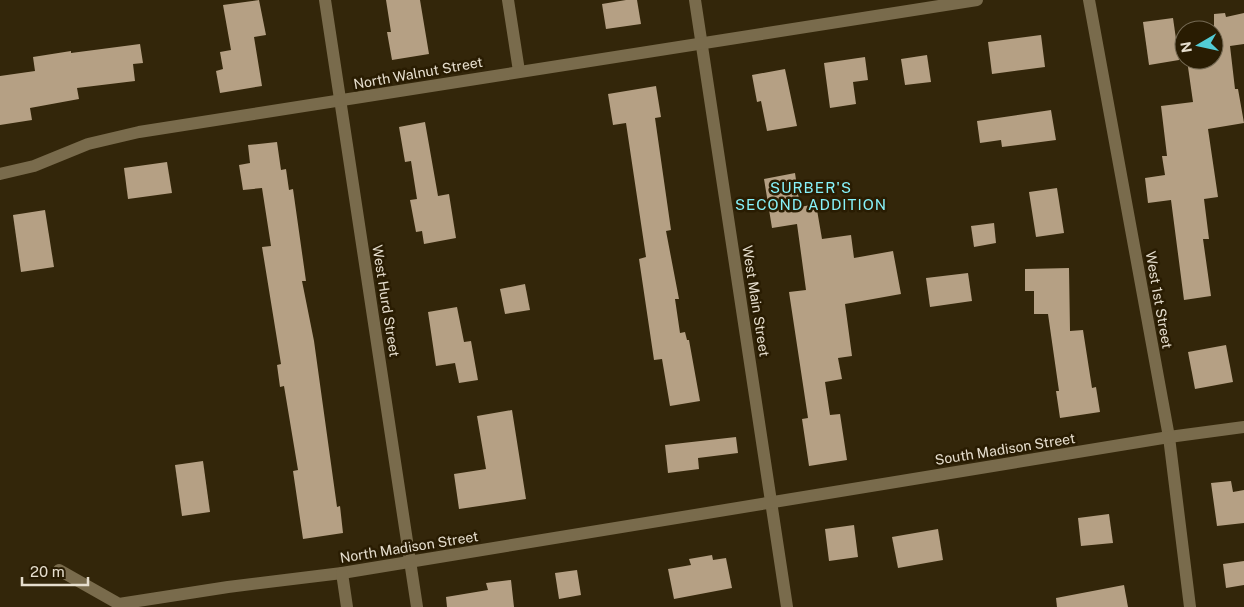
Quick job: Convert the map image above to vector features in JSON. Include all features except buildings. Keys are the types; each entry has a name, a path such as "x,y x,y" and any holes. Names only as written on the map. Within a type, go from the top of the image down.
{"street":[{"name":"West Hurd Street","path":"325,0 417,607"},
{"path":"508,0 518,71"},
{"name":"West Main Street","path":"695,0 787,607"},
{"name":"North Walnut Street","path":"0,174 34,166 88,144 139,132 341,102 518,71 702,45 977,0"},
{"name":"West 1st Street","path":"1089,0 1169,437 1190,607"},
{"name":"South Madison Street","path":"771,504 1169,437 1244,427"},
{"name":"North Madison Street","path":"59,570 119,604 228,587 342,573 771,504"},
{"path":"342,573 348,607"}],"district":[{"name":"SURBER'S SECOND ADDITION","path":"811,196"}]}
